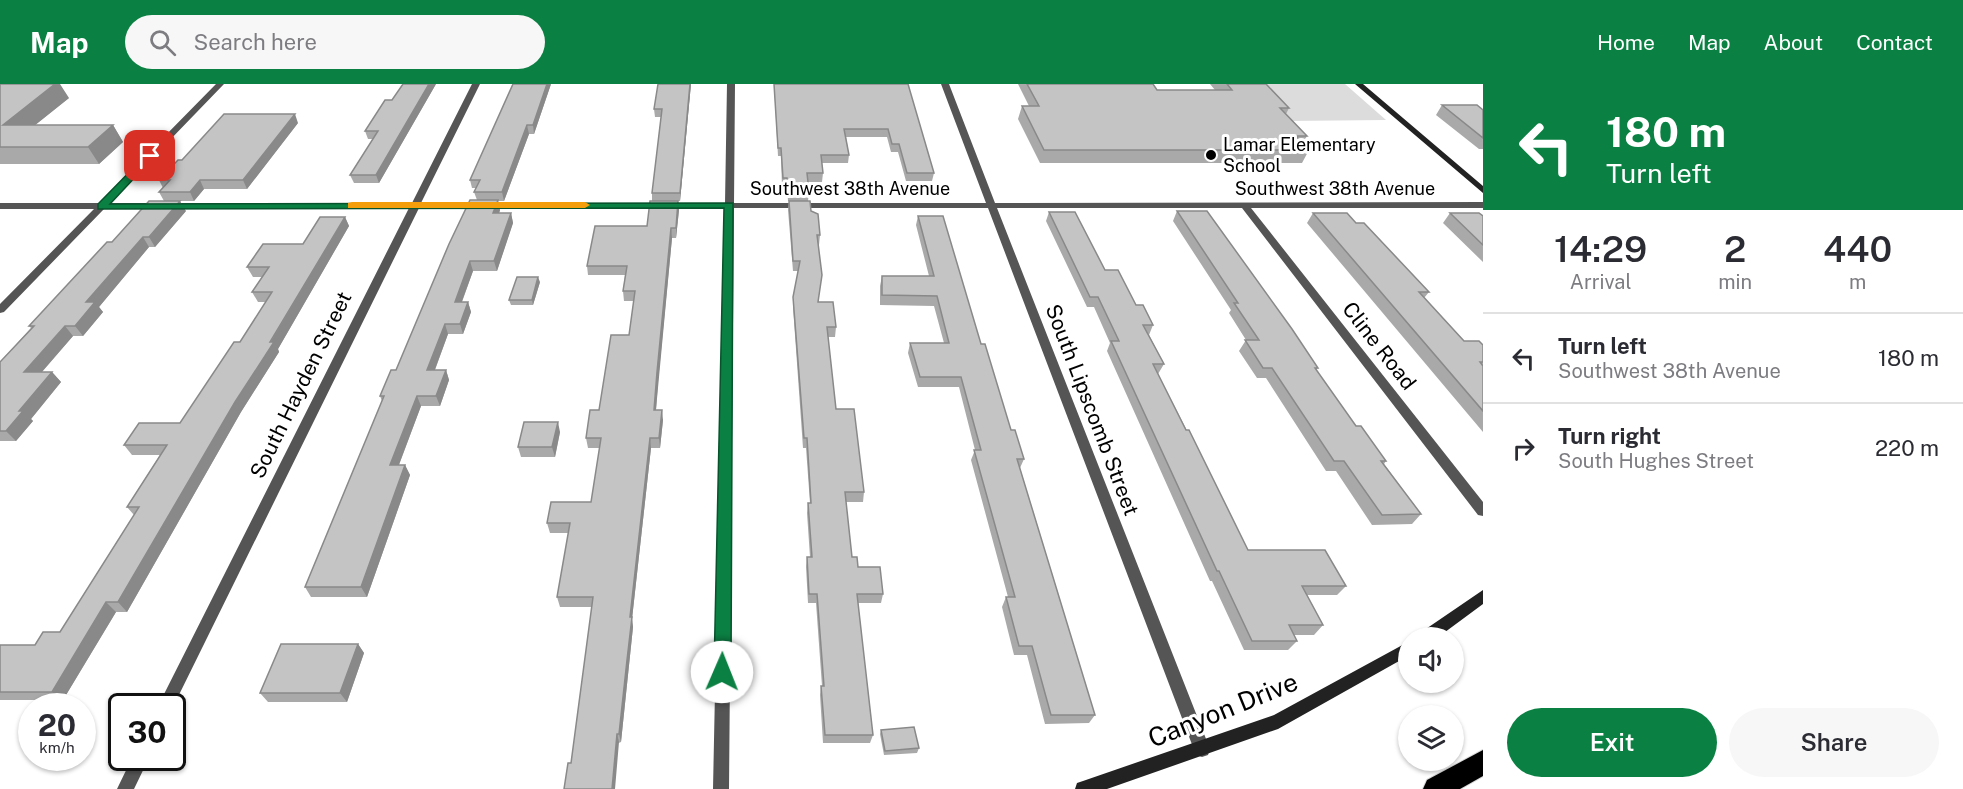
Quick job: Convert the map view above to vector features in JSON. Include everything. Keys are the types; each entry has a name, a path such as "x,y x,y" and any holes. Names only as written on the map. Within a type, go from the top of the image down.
{"highway":[{"path":"1436,789 1483,762"}],"main road":[{"path":"1359,84 1483,190"},
{"path":"1440,627 1483,596"},
{"name":"Canyon Drive","path":"1083,789 1278,721 1398,655"}],"street":[{"path":"0,310 220,84"},
{"name":"South Hayden Street","path":"172,693 476,84"},
{"path":"721,789 731,84"},
{"name":"South Lipscomb Street","path":"945,84 1202,749"},
{"name":"Southwest 38th Avenue","path":"0,206 1483,205"},
{"name":"Cline Road","path":"1244,206 1483,511"},
{"path":"125,789 134,771"}],"shaded area":[{"path":"1251,84 1345,84 1386,120 1287,121"}],"building":[{"path":"0,84 55,84 3,125 113,125 88,147 0,147"},
{"path":"403,84 429,84 376,175 350,175 378,131 365,131 385,100 392,100"},
{"path":"513,84 547,84 533,125 527,125 502,192 474,192 480,180 470,180"},
{"path":"658,84 690,84 680,193 652,193 662,109 654,109"},
{"path":"774,84 908,84 934,173 907,173 899,144 892,144 888,129 844,129 849,155 821,155 823,173 807,173 809,192 788,192 787,178 783,178 781,148 778,148"},
{"path":"1027,84 1153,84 1157,90 1232,90 1227,84 1266,84 1289,108 1280,108 1307,136 1296,136 1309,150 1044,150 1022,106 1039,106"},
{"path":"1442,105 1477,105 1483,110 1483,138"},
{"path":"224,114 295,114 243,180 200,180 190,192 159,192 170,180 159,180 178,160 182,160"},
{"path":"470,200 498,200 493,213 511,213 494,261 470,261 455,302 468,302 460,324 445,324 427,370 446,370 436,396 417,396 390,465 405,465 361,587 305,587 384,396 380,396 391,370 396,370"},
{"path":"149,201 180,201 149,237 143,237 86,302 95,302 75,326 65,326 24,372 52,372 19,411 23,411 6,431 0,431 0,362 34,326 29,326 107,242 112,242"},
{"path":"650,201 678,201 676,228 671,228 657,372 654,410 662,410 659,438 650,438 612,789 564,789 568,763 571,763 593,597 557,597 570,523 547,523 551,502 591,502 601,438 586,438 590,410 599,410 611,335 629,335 635,291 623,291 627,266 587,266 595,226 647,226"},
{"path":"789,201 810,201 811,211 818,214 820,235 817,235 822,275 818,302 833,302 836,327 827,327 836,409 854,409 864,492 845,492 852,557 857,557 858,567 880,567 883,594 857,594 873,735 825,735 817,594 809,594 807,557 812,557 808,503 811,503 793,297 800,261 793,261"},
{"path":"1177,211 1207,211 1292,329 1318,368 1315,368 1356,426 1361,426 1386,461 1381,461 1421,514 1382,515 1344,461 1334,461 1272,368 1263,368 1245,340 1259,340 1234,303 1238,303"},
{"path":"1049,212 1075,212 1105,270 1118,270 1136,305 1143,305 1153,325 1143,325 1164,364 1153,364 1186,430 1189,430 1248,550 1325,550 1346,586 1302,586 1323,625 1289,625 1297,641 1252,641 1217,571 1111,341 1119,341 1098,297 1090,297"},
{"path":"1313,213 1347,213 1356,223 1364,223 1429,292 1419,292 1464,341 1479,341 1483,345 1483,362 1480,362 1483,366 1483,411"},
{"path":"1450,213 1479,213 1483,216 1483,245"},
{"path":"918,216 943,216 981,344 985,344 1011,430 1015,430 1024,459 1017,459 1095,715 1051,715 1032,646 1019,646 1006,597 1015,597 974,450 981,450 961,377 920,377 910,343 949,343 937,296 882,295 882,276 934,276"},
{"path":"320,217 345,217 270,342 274,342 235,402 118,602 106,602 52,692 0,692 0,645 35,645 43,632 60,632 139,507 127,507 167,445 124,445 139,423 180,423 234,342 240,342 272,292 252,292 269,267 247,267 263,244 303,244"},
{"path":"517,277 538,277 532,300 509,300"},
{"path":"524,422 558,422 552,447 518,447"},
{"path":"281,644 358,644 340,693 260,693"},
{"path":"914,727 919,748 885,751 881,730"}],"slow traffic":[{"path":"352,206 585,205"}],"place":[{"name":"Lamar Elementary School","path":"1211,155"}],"route":[{"path":"150,156 101,207 729,205 722,672"}]}
